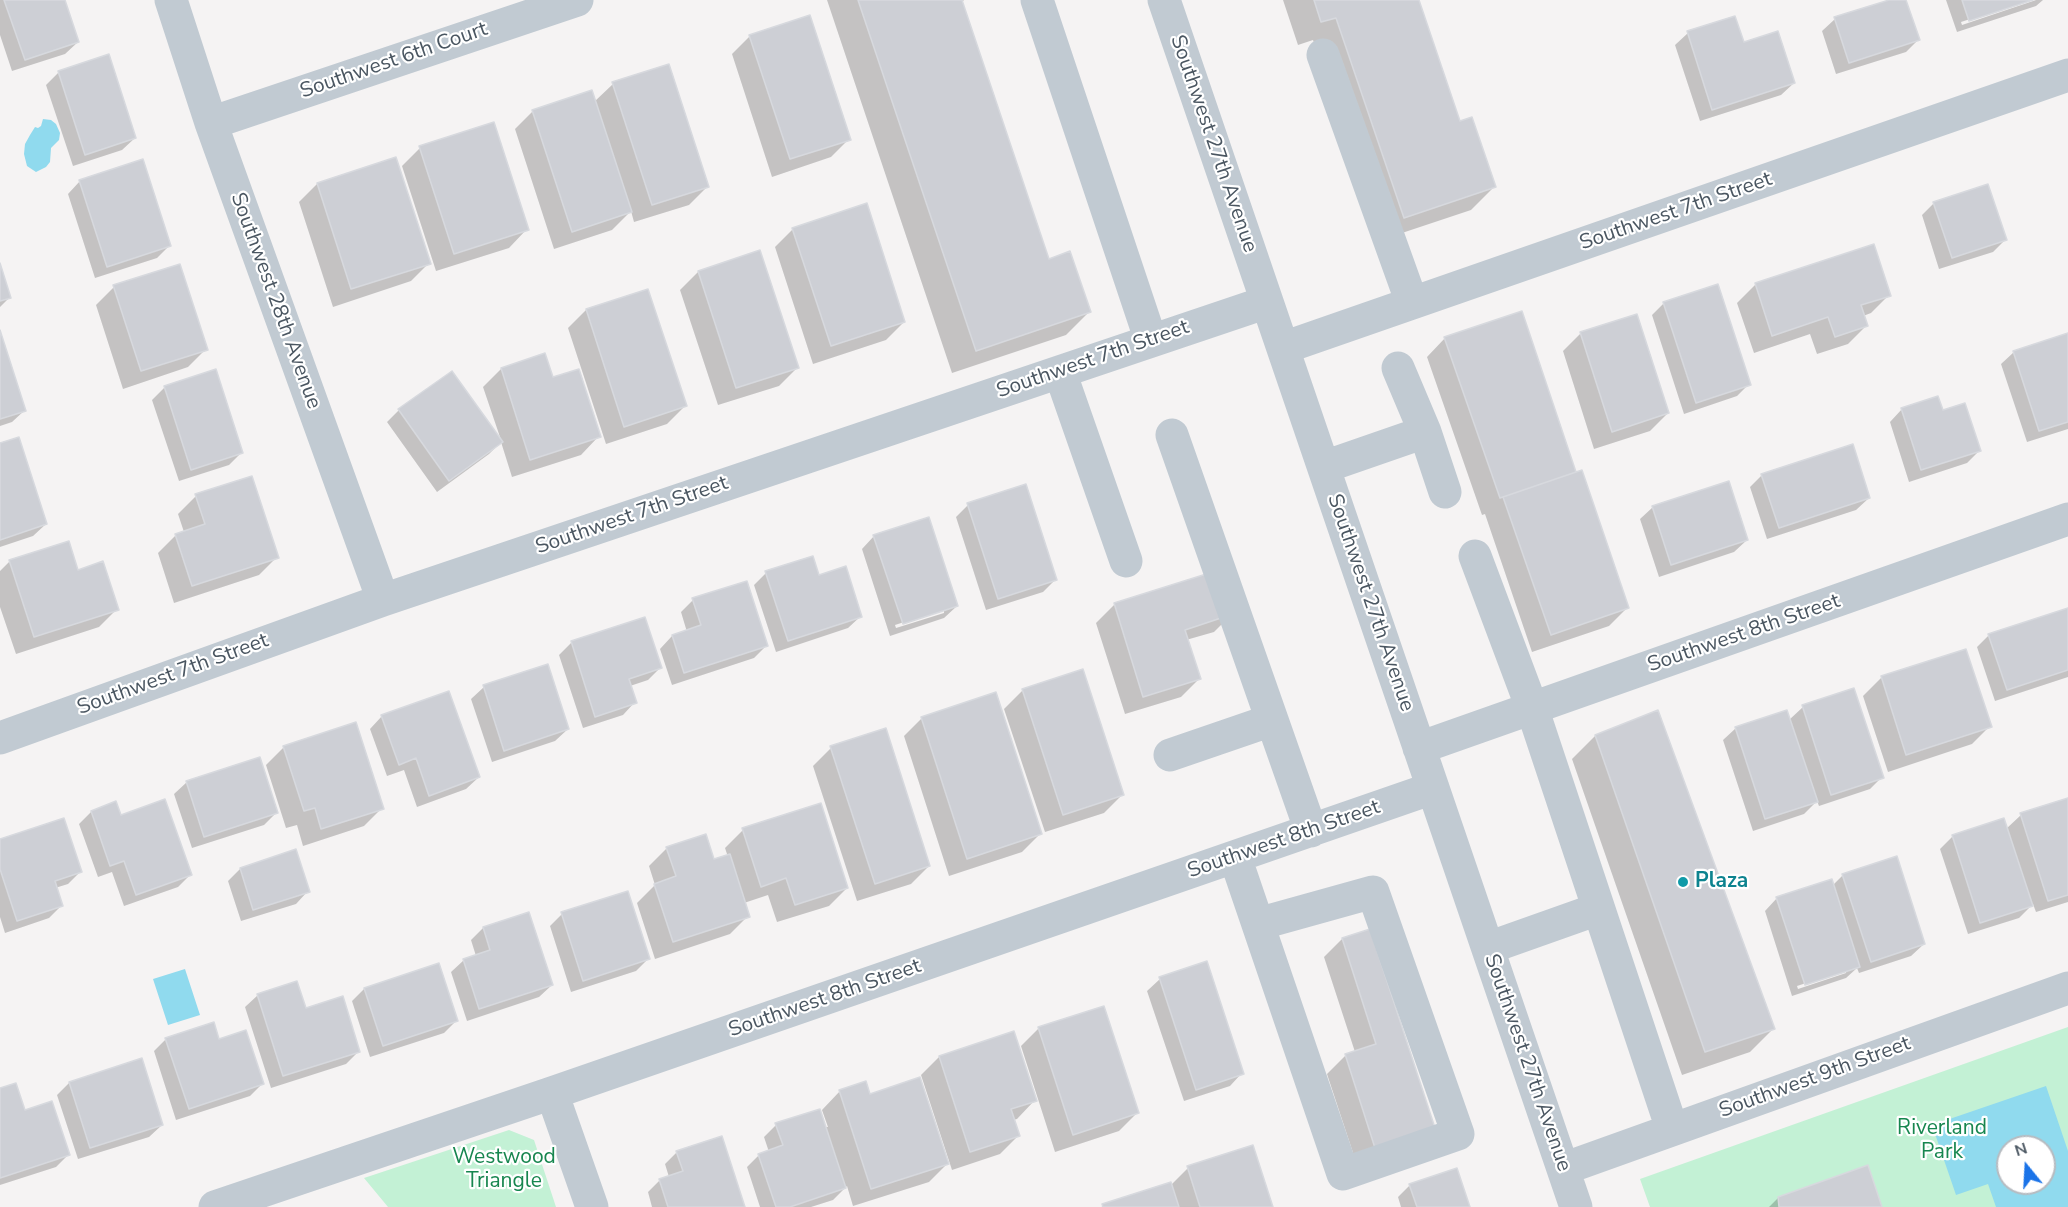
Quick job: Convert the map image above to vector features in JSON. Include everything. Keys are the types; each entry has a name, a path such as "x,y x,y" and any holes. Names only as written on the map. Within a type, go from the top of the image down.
{"street":[{"name":"Southwest 28th Avenue","path":"171,0 211,123 383,600"},
{"name":"Southwest 6th Court","path":"211,123 577,0"},
{"path":"1037,0 1151,341"},
{"name":"Southwest 27th Avenue","path":"1164,0 1576,1207"},
{"path":"1323,55 1412,303"},
{"name":"Southwest 7th Street","path":"1283,348 2068,75"},
{"name":"Southwest 7th Street","path":"0,738 383,600 1267,302"},
{"path":"1398,368 1425,432 1445,492"},
{"path":"1060,372 1126,561"},
{"path":"1324,467 1425,432"},
{"path":"1172,435 1311,831"},
{"name":"Southwest 8th Street","path":"1419,748 2068,519"},
{"path":"1475,555 1532,708 1672,1130"},
{"path":"1170,755 1272,720"},
{"name":"Southwest 8th Street","path":"215,1207 552,1093 1433,788"},
{"path":"1235,858 1342,1174 1458,1134 1373,892 1258,924"},
{"path":"1488,948 1598,909"},
{"name":"Southwest 9th Street","path":"1563,1169 2068,988"},
{"path":"552,1093 592,1207"}],"green space":[{"name":"Riverland Park","path":"2068,1027 2068,1207 1650,1207 1640,1179"},
{"name":"Westwood Triangle","path":"509,1130 534,1140 556,1207 388,1207 364,1178"}],"water":[{"path":"43,119 51,120 56,124 60,133 59,140 51,148 50,162 36,172 27,166 24,154 25,144 35,127 41,126"},
{"path":"185,969 200,1015 168,1025 153,979"},
{"path":"2046,1086 2068,1151 2068,1207 1996,1207 1988,1184 1956,1195 1932,1125"}],"building":[{"path":"4,0 65,0 79,42 25,60"},
{"path":"858,0 962,0 1049,259 1070,251 1091,312 976,351"},
{"path":"1314,0 1419,0 1460,121 1472,117 1496,187 1404,218 1336,18 1321,22"},
{"path":"1889,0 1906,0 1920,40 1849,63 1834,17"},
{"path":"1962,0 2033,0 1969,21"},
{"path":"810,15 851,140 790,159 749,35"},
{"path":"1735,16 1744,42 1778,31 1795,83 1712,110 1687,31"},
{"path":"109,54 136,138 85,155 58,71"},
{"path":"669,64 709,187 652,205 612,82"},
{"path":"592,90 632,212 572,232 532,110"},
{"path":"494,122 529,230 454,254 419,146"},
{"path":"396,157 431,264 351,289 317,183"},
{"path":"143,159 171,246 107,267 79,180"},
{"path":"1988,184 2007,240 1952,258 1933,202"},
{"path":"867,203 905,322 831,346 792,228"},
{"path":"1874,244 1891,296 1861,305 1868,326 1835,337 1828,317 1772,336 1755,283"},
{"path":"760,250 799,368 736,388 698,271"},
{"path":"0,263 11,298 0,301"},
{"path":"180,264 208,350 141,371 113,285"},
{"path":"1718,284 1751,385 1696,403 1663,302"},
{"path":"648,289 687,406 624,427 586,309"},
{"path":"1522,311 1576,472 1500,498 1444,337"},
{"path":"1637,314 1669,413 1612,432 1580,332"},
{"path":"0,330 26,411 0,419"},
{"path":"2068,333 2068,422 2039,431 2013,351"},
{"path":"545,353 553,377 579,369 601,437 530,460 501,368"},
{"path":"216,369 243,453 191,470 164,386"},
{"path":"452,371 503,442 449,481 398,409"},
{"path":"1938,396 1943,410 1965,403 1981,451 1921,470 1901,408"},
{"path":"19,437 47,524 0,540 0,443"},
{"path":"1853,444 1870,498 1779,528 1761,474"},
{"path":"1582,470 1629,608 1551,635 1503,497"},
{"path":"252,476 279,558 192,586 175,534 205,524 195,494"},
{"path":"1729,481 1748,540 1671,565 1652,506"},
{"path":"1026,484 1057,580 998,599 967,503"},
{"path":"929,517 958,606 903,624 873,535"},
{"path":"69,541 78,570 103,561 119,610 34,637 9,560"},
{"path":"813,556 819,575 846,566 862,617 788,641 765,571"},
{"path":"1219,570 1233,614 1185,630 1201,679 1143,697 1114,603"},
{"path":"747,581 768,646 684,673 672,635 701,625 692,598"},
{"path":"2068,608 2068,670 2007,690 1988,634"},
{"path":"645,617 662,668 629,679 637,703 595,717 571,641"},
{"path":"1966,649 1992,727 1906,755 1881,676"},
{"path":"548,664 569,729 504,751 483,685"},
{"path":"1083,669 1124,795 1063,815 1022,689"},
{"path":"1854,688 1884,778 1831,795 1802,705"},
{"path":"449,691 480,777 429,796 416,758 399,765 381,715"},
{"path":"996,692 1042,834 967,859 921,717"},
{"name":"Plaza","path":"1658,710 1775,1029 1705,1052 1595,735"},
{"path":"1787,710 1818,802 1765,819 1735,727"},
{"path":"356,722 384,809 321,829 315,808 304,811 283,746"},
{"path":"886,728 930,866 875,884 830,746"},
{"path":"260,757 278,813 204,837 186,781"},
{"path":"2068,798 2068,895 2048,901 2020,813"},
{"path":"165,799 192,875 136,895 124,861 110,866 91,811 116,801 121,815"},
{"path":"821,803 848,888 795,905 786,878 761,887 742,828"},
{"path":"64,818 82,872 55,881 63,906 17,921 0,869 0,839"},
{"path":"2004,818 2033,906 1980,923 1952,835"},
{"path":"706,834 714,859 730,854 750,917 673,942 654,884 676,876 666,847"},
{"path":"296,849 310,892 253,910 240,868"},
{"path":"1897,856 1925,944 1871,962 1842,874"},
{"path":"1832,879 1860,967 1805,985 1776,897"},
{"path":"628,891 650,959 583,981 561,912"},
{"path":"529,912 553,985 479,1009 463,959 490,950 483,927"},
{"path":"1370,929 1435,1128 1375,1148 1345,1054 1376,1044 1342,938"},
{"path":"1207,961 1244,1074 1196,1090 1159,977"},
{"path":"439,963 458,1021 383,1046 364,988"},
{"path":"297,981 306,1008 343,996 360,1052 283,1076 257,994"},
{"path":"1104,1006 1139,1113 1073,1135 1038,1027"},
{"path":"214,1022 219,1039 246,1030 264,1084 189,1109 165,1038"},
{"path":"1014,1031 1037,1101 1011,1109 1020,1136 970,1152 939,1056"},
{"path":"142,1058 163,1125 90,1148 69,1082"},
{"path":"920,1077 949,1164 871,1189 839,1090 866,1081 870,1094"},
{"path":"16,1083 25,1110 52,1101 70,1155 0,1178 0,1088"},
{"path":"820,1109 846,1188 790,1207 776,1207 758,1154 783,1145 775,1123"},
{"path":"722,1136 745,1207 668,1207 659,1179 683,1171 676,1151"},
{"path":"1253,1145 1273,1207 1200,1207 1187,1166"},
{"name":"Riverland Park","path":"1868,1165 1882,1207 1779,1207 1778,1197"},
{"path":"1457,1168 1470,1207 1417,1207 1409,1184"},
{"path":"1171,1182 1179,1207 1103,1207 1102,1204"}],"place":[{"name":"Plaza","path":"1683,882"}]}
